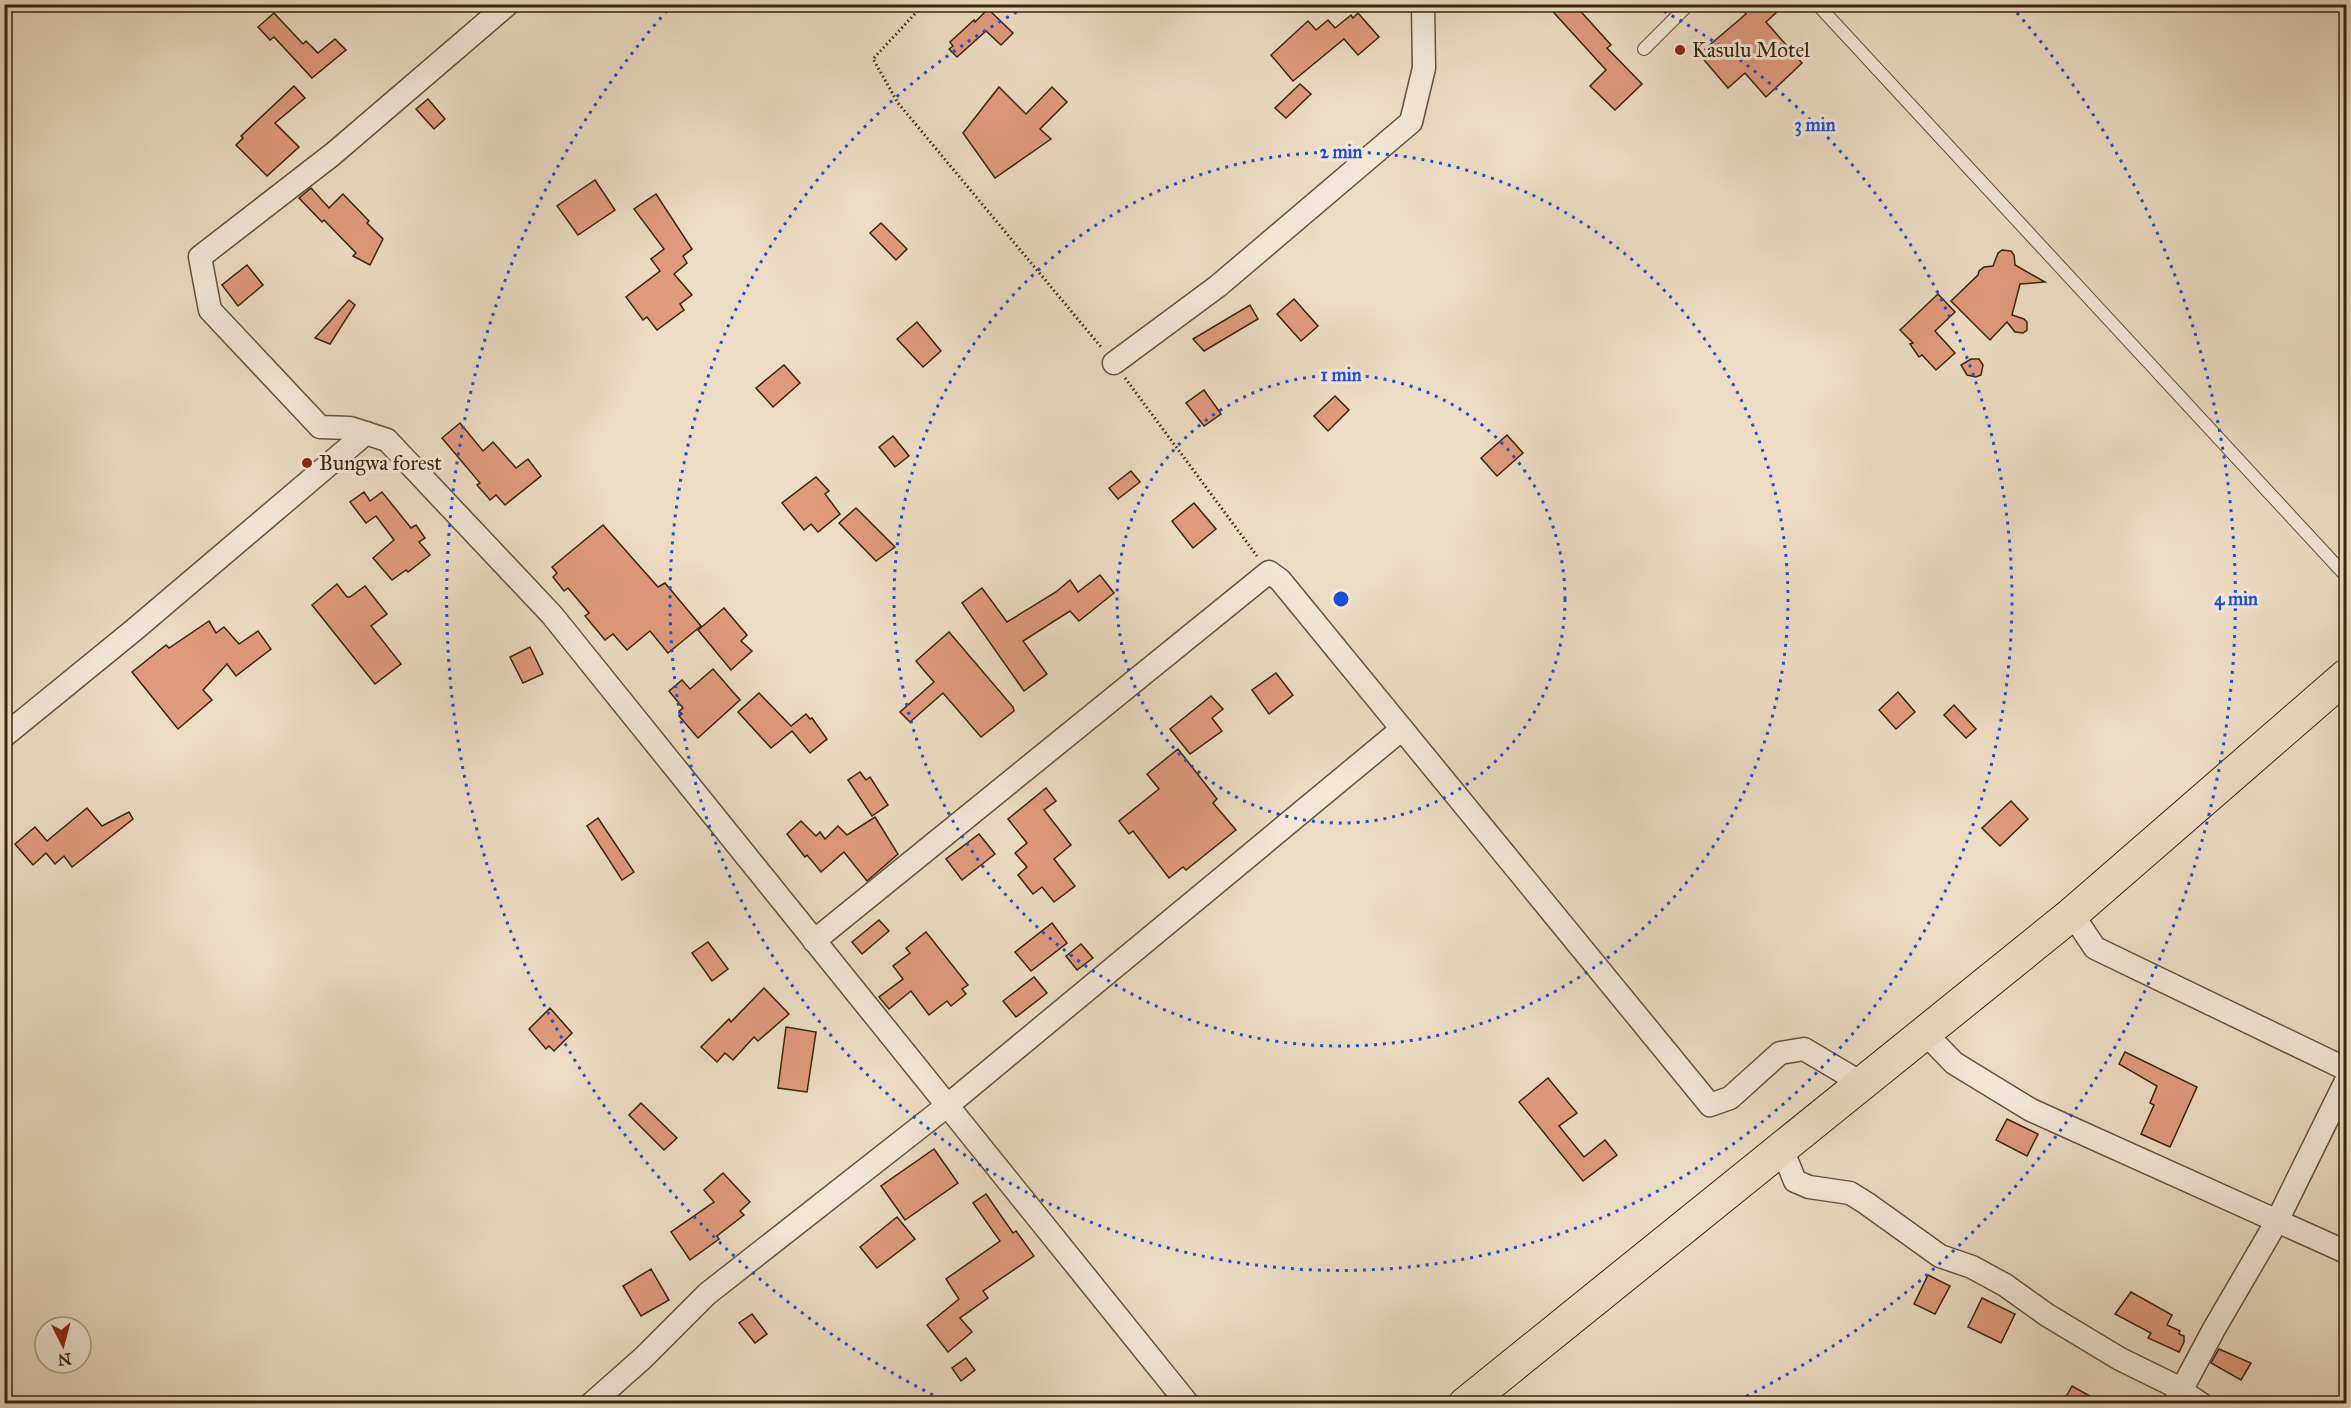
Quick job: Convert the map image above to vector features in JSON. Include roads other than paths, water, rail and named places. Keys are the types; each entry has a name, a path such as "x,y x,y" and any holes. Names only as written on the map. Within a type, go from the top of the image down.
{"highway":[{"path":"1465,1404 2072,914 2346,676"}],"street":[{"path":"508,4 333,154 200,257 210,310 320,427 350,428 387,440 552,615 1188,1404"},
{"path":"1114,363 1218,286 1411,122 1424,68 1423,4"},
{"path":"4,736 134,630 366,433"},
{"path":"814,941 1269,572 1280,580 1710,1105 1730,1098 1780,1053 1804,1049 1863,1084"},
{"path":"591,1404 643,1359 707,1294 948,1105 1402,729"},
{"path":"2072,914 2095,948 2346,1069"},
{"path":"1926,1034 1954,1063 2031,1110 2346,1252"},
{"path":"2177,1397 2277,1221 2346,1080"},
{"path":"1782,1149 1795,1181 1809,1186 1850,1193 1940,1256 1972,1267 2005,1285 2177,1397 2202,1404"}],"lane":[{"path":"1644,48 1689,4"},
{"path":"1817,4 2346,576"}],"place":[{"name":"Kasulu Motel","path":"1680,50"},
{"name":"Bungwa forest","path":"307,463"}]}
